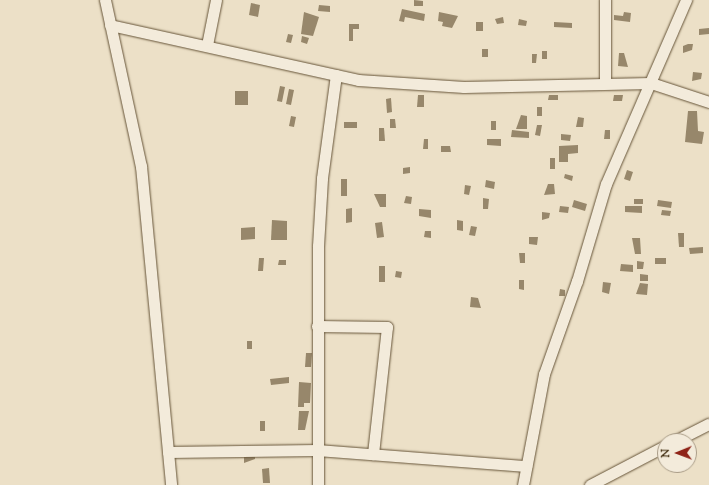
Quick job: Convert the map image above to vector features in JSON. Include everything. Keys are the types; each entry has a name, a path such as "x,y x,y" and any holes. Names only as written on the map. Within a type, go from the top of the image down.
{"street":[{"path":"104,0 141,166 171,485"},
{"path":"207,45 216,0"},
{"path":"605,0 605,83"},
{"path":"523,485 544,374 577,281 606,184 618,150 651,83 686,0"},
{"path":"110,25 207,45 336,75 434,86 651,83 709,102"},
{"path":"318,485 317,326 322,178 336,75"},
{"path":"317,326 386,327 373,454"},
{"path":"692,433 709,424"},
{"path":"168,452 317,450 526,466"},
{"path":"590,485 657,450"}],"building":[{"path":"414,0 423,1 423,6 414,6"},
{"path":"251,3 260,5 258,17 249,15"},
{"path":"319,5 330,6 330,12 318,11"},
{"path":"402,9 425,14 424,21 405,17 404,22 399,21"},
{"path":"304,12 319,17 313,36 301,34"},
{"path":"439,12 458,16 452,28 442,26 443,22 438,21"},
{"path":"624,12 631,13 630,22 614,20 614,15 623,16"},
{"path":"503,17 504,23 497,24 495,19"},
{"path":"519,19 527,21 526,26 518,25"},
{"path":"476,22 483,22 483,31 476,31"},
{"path":"554,22 572,23 572,28 554,27"},
{"path":"349,24 359,24 359,29 353,29 353,41 349,41"},
{"path":"709,28 709,34 699,35 699,29"},
{"path":"288,34 293,35 291,43 286,42"},
{"path":"302,36 309,38 307,44 301,42"},
{"path":"693,44 692,50 683,53 683,46"},
{"path":"482,49 488,49 488,57 482,57"},
{"path":"542,51 547,51 547,59 542,59"},
{"path":"619,53 624,53 628,67 618,66"},
{"path":"532,54 537,54 536,63 532,63"},
{"path":"693,72 702,73 701,79 692,81"},
{"path":"280,86 285,87 282,102 277,101"},
{"path":"289,89 294,90 291,105 286,104"},
{"path":"235,91 248,91 248,105 235,105"},
{"path":"418,95 424,95 424,107 417,107"},
{"path":"549,95 558,95 558,100 548,100"},
{"path":"614,95 623,95 622,101 613,101"},
{"path":"391,98 392,112 387,113 386,99"},
{"path":"537,107 542,107 542,116 537,116"},
{"path":"688,111 697,111 698,131 704,132 702,144 685,142"},
{"path":"521,115 527,116 527,129 516,129"},
{"path":"291,116 296,117 294,127 289,126"},
{"path":"578,117 584,118 583,127 576,127"},
{"path":"390,119 395,119 396,128 390,128"},
{"path":"491,121 496,121 496,130 491,130"},
{"path":"344,122 357,122 357,128 344,128"},
{"path":"537,125 542,125 540,136 535,135"},
{"path":"379,128 384,128 385,141 379,141"},
{"path":"512,130 529,132 529,138 511,137"},
{"path":"605,130 610,130 610,139 604,139"},
{"path":"561,134 571,135 570,141 561,140"},
{"path":"424,139 428,139 428,149 423,149"},
{"path":"487,139 501,139 501,146 487,145"},
{"path":"578,145 578,153 568,154 568,162 559,162 559,146"},
{"path":"441,146 450,146 451,152 441,152"},
{"path":"550,158 555,158 555,169 550,169"},
{"path":"410,167 410,173 403,174 403,168"},
{"path":"627,170 633,172 630,181 624,179"},
{"path":"565,174 573,176 572,181 564,178"},
{"path":"341,179 347,179 347,196 341,196"},
{"path":"486,180 495,182 494,189 485,187"},
{"path":"548,184 554,184 555,194 544,195"},
{"path":"465,185 471,186 469,195 464,194"},
{"path":"374,194 386,194 386,207 380,207"},
{"path":"406,196 412,197 411,204 404,203"},
{"path":"483,198 489,199 488,209 483,209"},
{"path":"634,199 643,199 643,204 634,204"},
{"path":"574,200 587,204 585,211 572,207"},
{"path":"658,200 672,202 671,208 657,206"},
{"path":"560,206 569,207 568,213 559,212"},
{"path":"625,206 642,206 642,213 625,212"},
{"path":"352,208 352,222 346,223 346,209"},
{"path":"419,209 431,210 431,218 419,216"},
{"path":"662,210 671,211 670,216 661,215"},
{"path":"542,212 550,213 549,218 542,220"},
{"path":"272,220 287,221 287,240 271,240"},
{"path":"457,220 463,221 463,231 457,230"},
{"path":"382,222 384,237 377,238 375,223"},
{"path":"471,226 477,227 475,236 469,235"},
{"path":"255,227 255,239 241,240 241,228"},
{"path":"425,231 431,231 431,238 424,237"},
{"path":"678,233 684,233 684,247 679,247"},
{"path":"529,237 538,237 537,245 529,244"},
{"path":"632,238 640,238 641,254 635,254"},
{"path":"703,247 703,253 690,254 689,248"},
{"path":"519,253 525,253 525,263 520,263"},
{"path":"259,258 264,258 263,271 258,271"},
{"path":"655,258 666,258 666,264 655,264"},
{"path":"279,260 286,260 286,265 278,265"},
{"path":"637,261 644,262 643,269 637,269"},
{"path":"621,264 633,265 633,272 620,271"},
{"path":"379,266 385,266 385,282 379,282"},
{"path":"396,271 402,272 401,278 395,277"},
{"path":"640,274 648,275 648,281 640,281"},
{"path":"519,280 524,280 524,290 519,289"},
{"path":"603,282 611,283 609,294 602,292"},
{"path":"640,283 648,284 647,295 636,294"},
{"path":"560,289 565,290 565,296 559,296"},
{"path":"471,297 478,298 481,308 470,307"},
{"path":"247,341 252,341 252,349 247,349"},
{"path":"306,353 312,353 311,367 305,367"},
{"path":"289,377 289,383 271,385 270,379"},
{"path":"299,382 311,383 310,403 304,403 304,407 298,407"},
{"path":"299,411 309,411 305,430 298,430"},
{"path":"260,421 265,421 265,431 260,431"},
{"path":"244,455 255,455 255,459 244,463"},
{"path":"269,468 270,483 263,483 262,469"}]}
